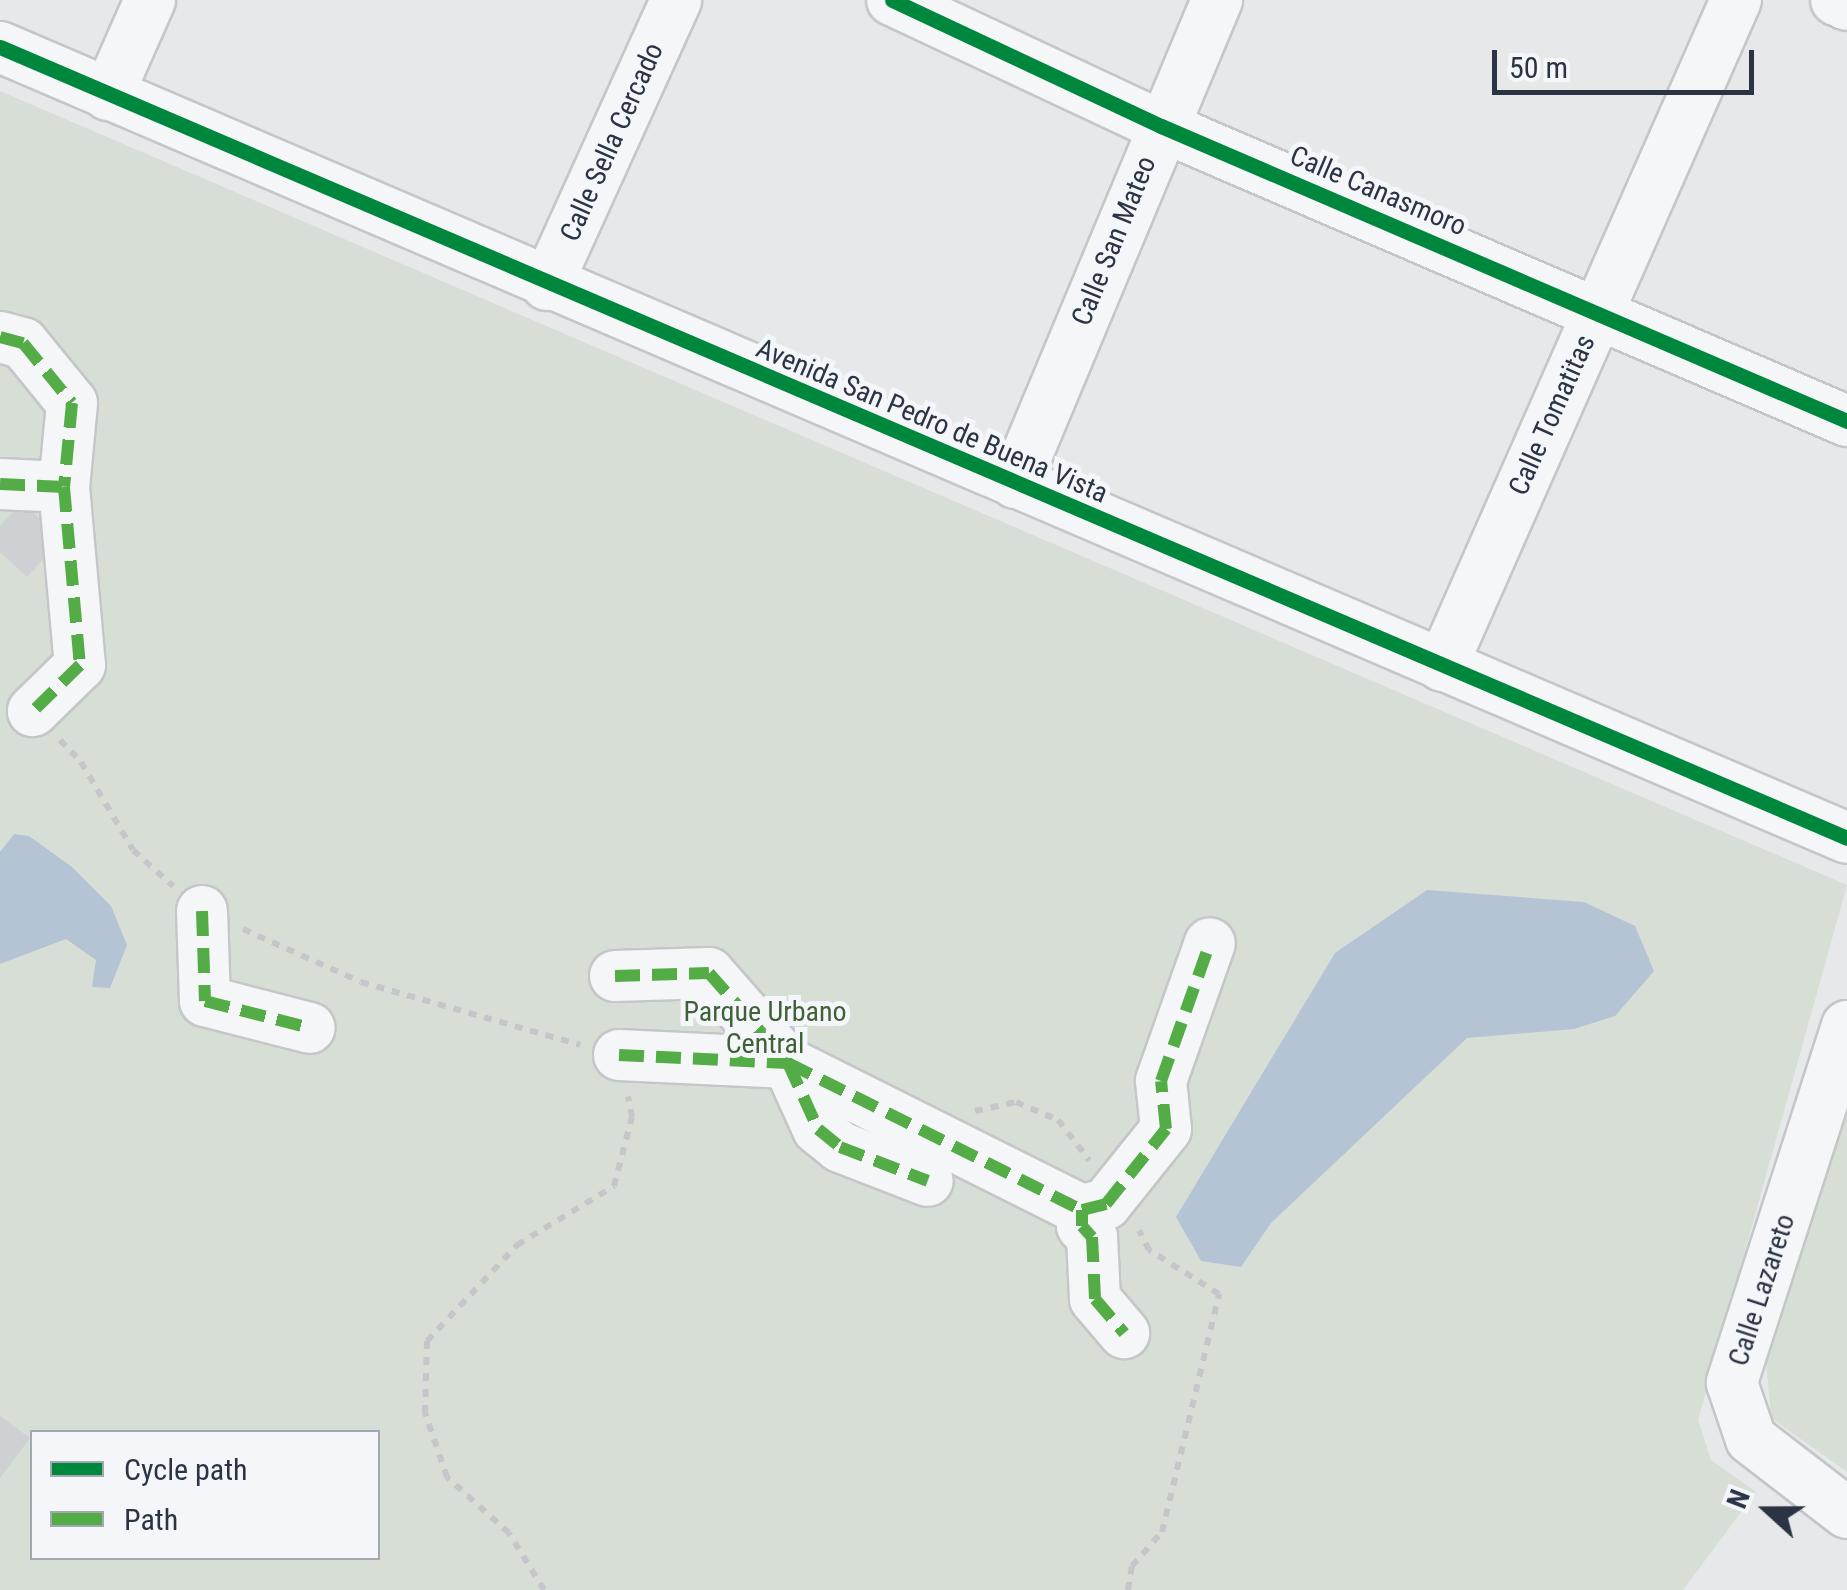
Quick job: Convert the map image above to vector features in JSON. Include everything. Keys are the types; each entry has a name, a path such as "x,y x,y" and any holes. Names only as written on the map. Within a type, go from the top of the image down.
{"street":[{"path":"108,95 150,0"},
{"name":"Calle Sella Cercado","path":"547,285 676,0"},
{"name":"Calle Canasmoro","path":"892,0 1161,126 1847,421"},
{"name":"Calle San Mateo","path":"1015,483 1161,126 1217,0"},
{"name":"Calle Tomatitas","path":"1442,666 1736,0"},
{"path":"1836,0 1847,5"},
{"name":"Avenida San Pedro de Buena Vista","path":"0,46 547,285 1847,838"},
{"path":"0,337 23,343 72,403 64,487 80,665 33,711"},
{"path":"0,484 64,487"},
{"path":"202,912 206,1000 310,1028"},
{"path":"620,1055 788,1063 1082,1210 1106,1204 1166,1129 1161,1080 1210,942"},
{"path":"615,976 709,973 788,1063 818,1129 840,1147 928,1180"},
{"name":"Calle Lazareto","path":"1847,1026 1732,1383 1751,1440 1847,1513"},
{"path":"1082,1210 1082,1226 1092,1238 1096,1299 1124,1333"}],"path":[{"path":"33,711 81,762 132,850 202,912 361,982 477,1020 620,1055 632,1117 614,1186 517,1244 427,1341 425,1412 448,1477 509,1532 544,1590"}],"green space":[{"name":"Parque Urbano Central","path":"0,91 1847,885 1698,1420 1711,1460 1756,1492 1683,1590 0,1590"},
{"path":"1847,1086 1847,1472 1771,1418 1765,1349"}],"water":[{"path":"14,834 29,836 72,867 111,906 127,945 110,988 92,987 96,960 66,939 0,964 0,852"},
{"path":"1427,890 1584,902 1635,926 1654,971 1615,1016 1574,1029 1467,1038 1271,1223 1241,1267 1201,1261 1176,1217 1335,953"}],"building":[{"path":"22,502 62,539 27,577 0,552 0,526"},
{"path":"0,1416 30,1438 0,1478"}],"marked path":[{"path":"0,337 23,343 72,403 64,487"},
{"path":"0,484 64,487 80,665 33,711"},
{"path":"202,911 205,1001 310,1028"},
{"path":"619,1055 788,1063 1082,1210 1106,1204 1166,1129 1161,1081 1210,943"},
{"path":"615,976 709,973 788,1063 818,1129 840,1147 928,1181"},
{"path":"1082,1210 1082,1226 1092,1237 1095,1299 1124,1333"}],"cycle path":[{"path":"892,0 1161,126 1847,421"},
{"path":"0,47 1847,838"}]}
